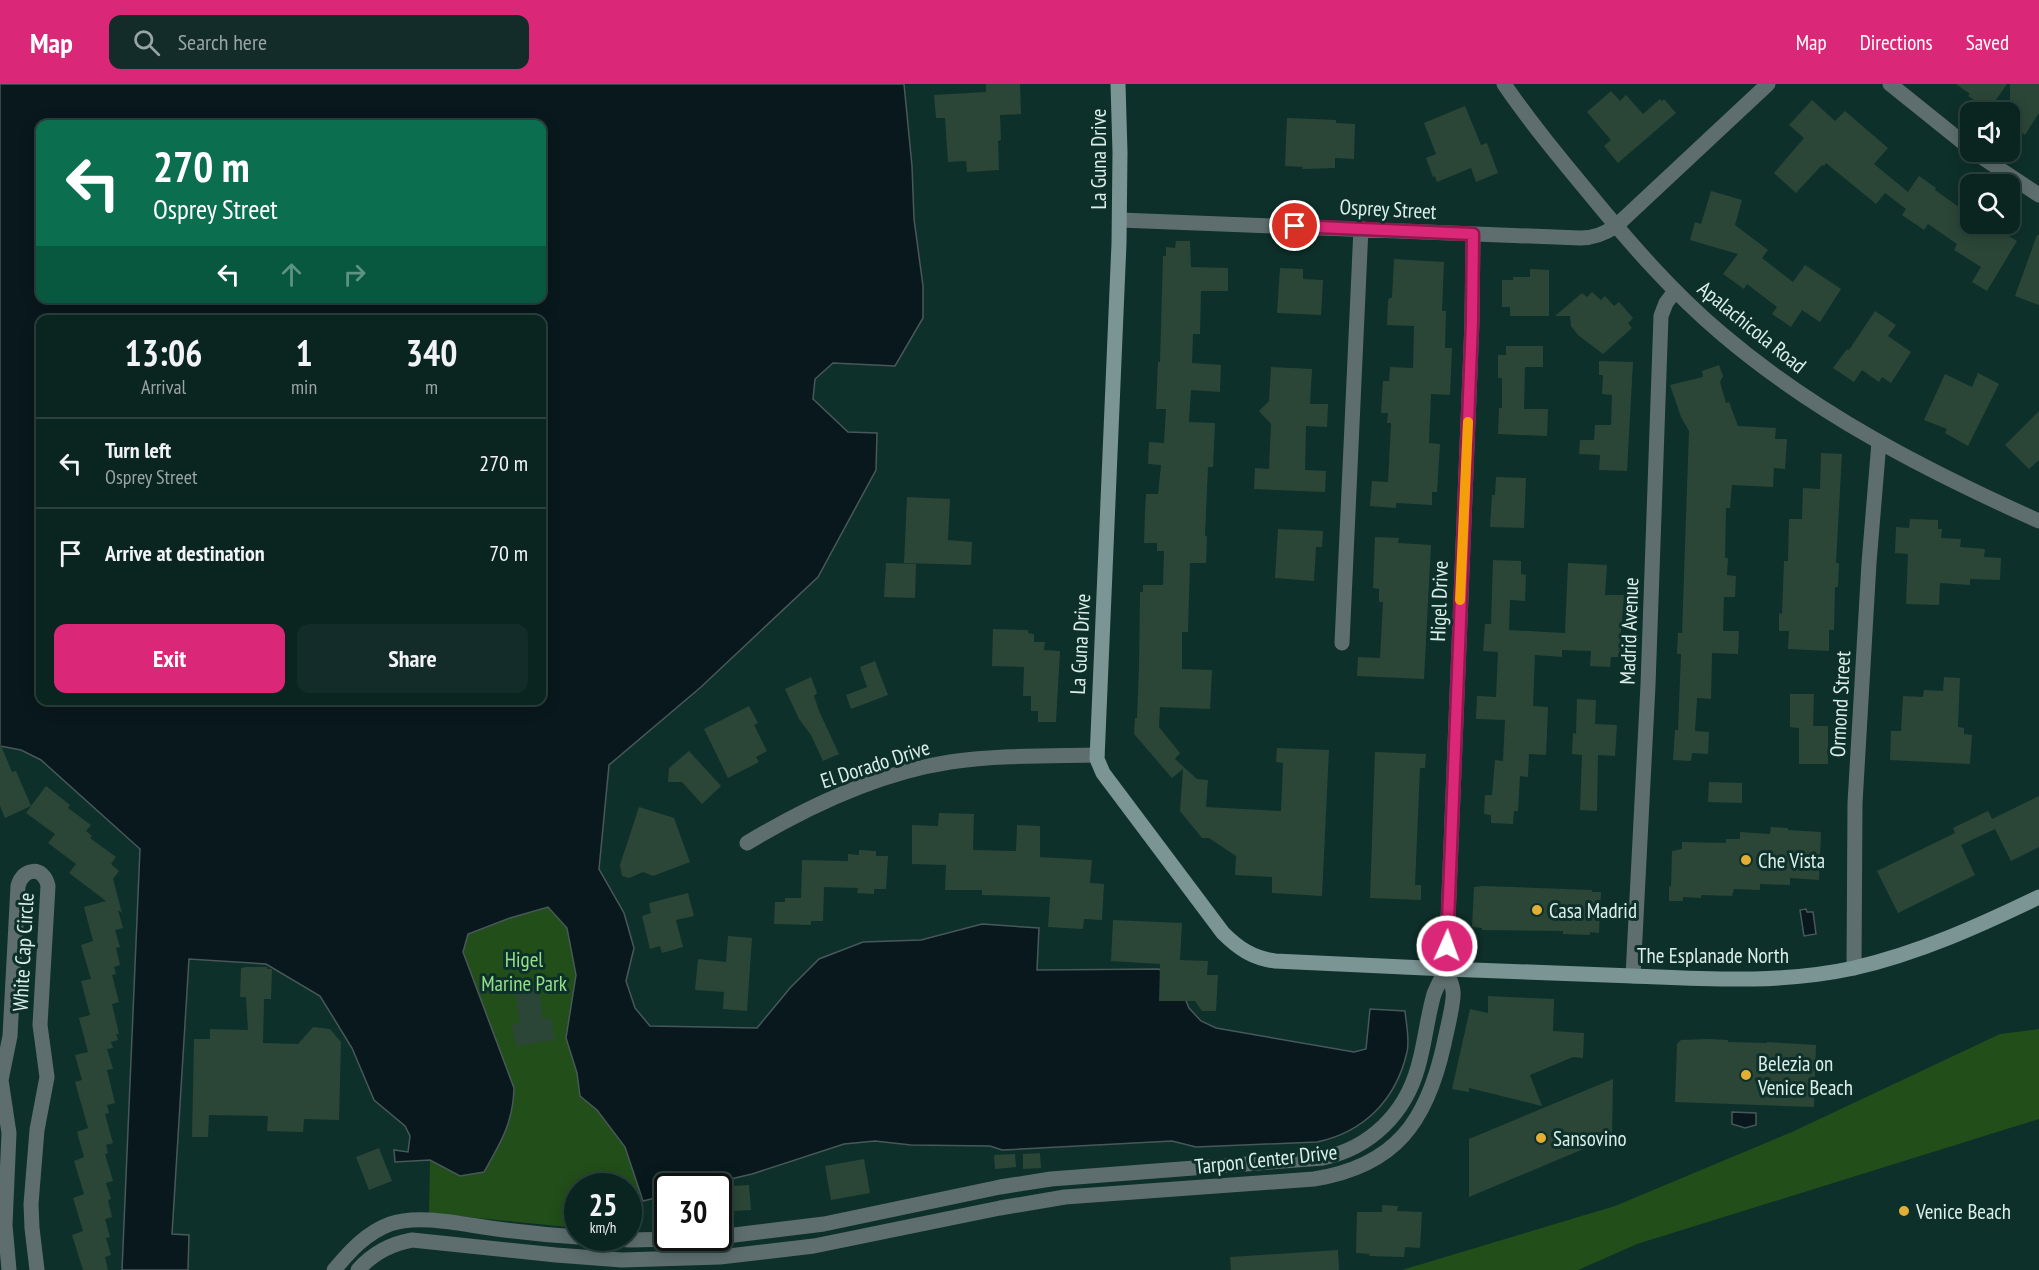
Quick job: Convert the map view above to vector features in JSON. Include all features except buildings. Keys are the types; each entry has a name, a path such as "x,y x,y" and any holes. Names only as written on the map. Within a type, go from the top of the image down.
{"street":[{"name":"La Guna Drive","path":"1118,84 1120,220 1097,755 1103,773 1223,933 1248,954 1275,961 1446,969"},
{"name":"Apalachicola Road","path":"1504,84 1541,135 1616,226 1674,291 1722,334 1823,408 1879,442 2039,521"},
{"path":"1616,226 1768,84"},
{"path":"1890,84 1960,140"},
{"path":"1990,162 2039,195"},
{"name":"Osprey Street","path":"1120,220 1586,238 1607,232 1616,226"},
{"path":"1342,643 1361,228"},
{"name":"Higel Drive","path":"1446,969 1472,322 1473,234"},
{"name":"Madrid Avenue","path":"1633,976 1648,685 1662,316 1665,303 1674,291"},
{"name":"Ormond Street","path":"1854,968 1855,803 1869,563 1879,442"},
{"name":"El Dorado Drive","path":"747,843 823,802 858,787 909,771 977,759 1097,755"},
{"name":"White Cap Circle","path":"9,1270 4,1225 9,1134 1,1080 10,1036 18,886 24,874 33,871 41,873 46,878 48,886 40,1025 47,1077 37,1130 32,1195 32,1228 37,1270"},
{"name":"The Esplanade North","path":"1446,969 1728,980 1812,975 1854,968 1918,950 1976,927 2039,897"},
{"name":"Tarpon Center Drive","path":"732,1235 824,1224 1000,1187 1051,1179 1311,1160 1348,1151 1383,1129 1408,1096 1419,1067 1434,994 1446,969"},
{"name":"Tarpon Center Drive","path":"358,1270 383,1249 412,1240 622,1260 720,1257 814,1246 1045,1200 1314,1179 1346,1173 1371,1161 1395,1144 1413,1123 1428,1099 1437,1074 1454,993 1446,969"},
{"path":"5,1194 32,1195"},
{"path":"334,1270 367,1236 392,1223 408,1220 564,1235"}],"green space":[{"name":"Higel Marine Park","path":"548,907 567,928 576,975 567,1038 577,1073 580,1095 597,1110 625,1147 634,1173 564,1173 564,1227 429,1213 430,1160 460,1176 484,1171 509,1122 514,1088 463,952 468,934"},
{"path":"2039,1029 2039,1119 1637,1244 1578,1270 1402,1270 1615,1206 1792,1132 2000,1034"}],"shaded area":[{"path":"0,84 904,84 912,166 914,219 923,286 923,318 895,366 833,363 815,379 813,399 848,432 877,433 876,470 818,577 701,687 609,765 599,869 624,913 634,948 626,981 635,1008 650,1026 757,1028 790,988 819,959 863,942 921,940 982,924 1039,928 1037,970 1159,969 1184,996 1189,1008 1201,1021 1216,1028 1354,1052 1366,1049 1370,1009 1405,1011 1407,1052 1395,1085 1376,1111 1349,1130 1317,1142 1196,1147 1172,1141 1002,1150 990,1146 911,1145 875,1141 844,1144 732,1179 732,1173 654,1173 654,1198 643,1201 642,1173 634,1173 625,1147 597,1110 580,1096 577,1073 566,1038 576,975 567,928 548,907 468,934 463,952 514,1088 509,1122 484,1172 460,1176 430,1160 395,1162 394,1150 408,1152 410,1136 405,1126 374,1100 352,1048 320,996 266,964 189,959 172,1234 189,1235 188,1270 122,1270 140,849 41,760 21,750 0,746"},
{"path":"1806,909 1807,912 1813,912 1816,934 1804,936 1800,910"},
{"path":"1732,1112 1756,1113 1756,1125 1745,1128 1732,1124"}],"slow traffic":[{"path":"1460,600 1468,422"}],"place":[{"name":"Che Vista","path":"1746,860"},
{"name":"Casa Madrid","path":"1537,910"},
{"name":"Belezia on Venice Beach","path":"1746,1075"},
{"name":"Sansovino","path":"1541,1138"},
{"name":"Venice Beach","path":"1904,1211"}],"route":[{"path":"1295,226 1473,234 1472,322 1447,946"}]}
